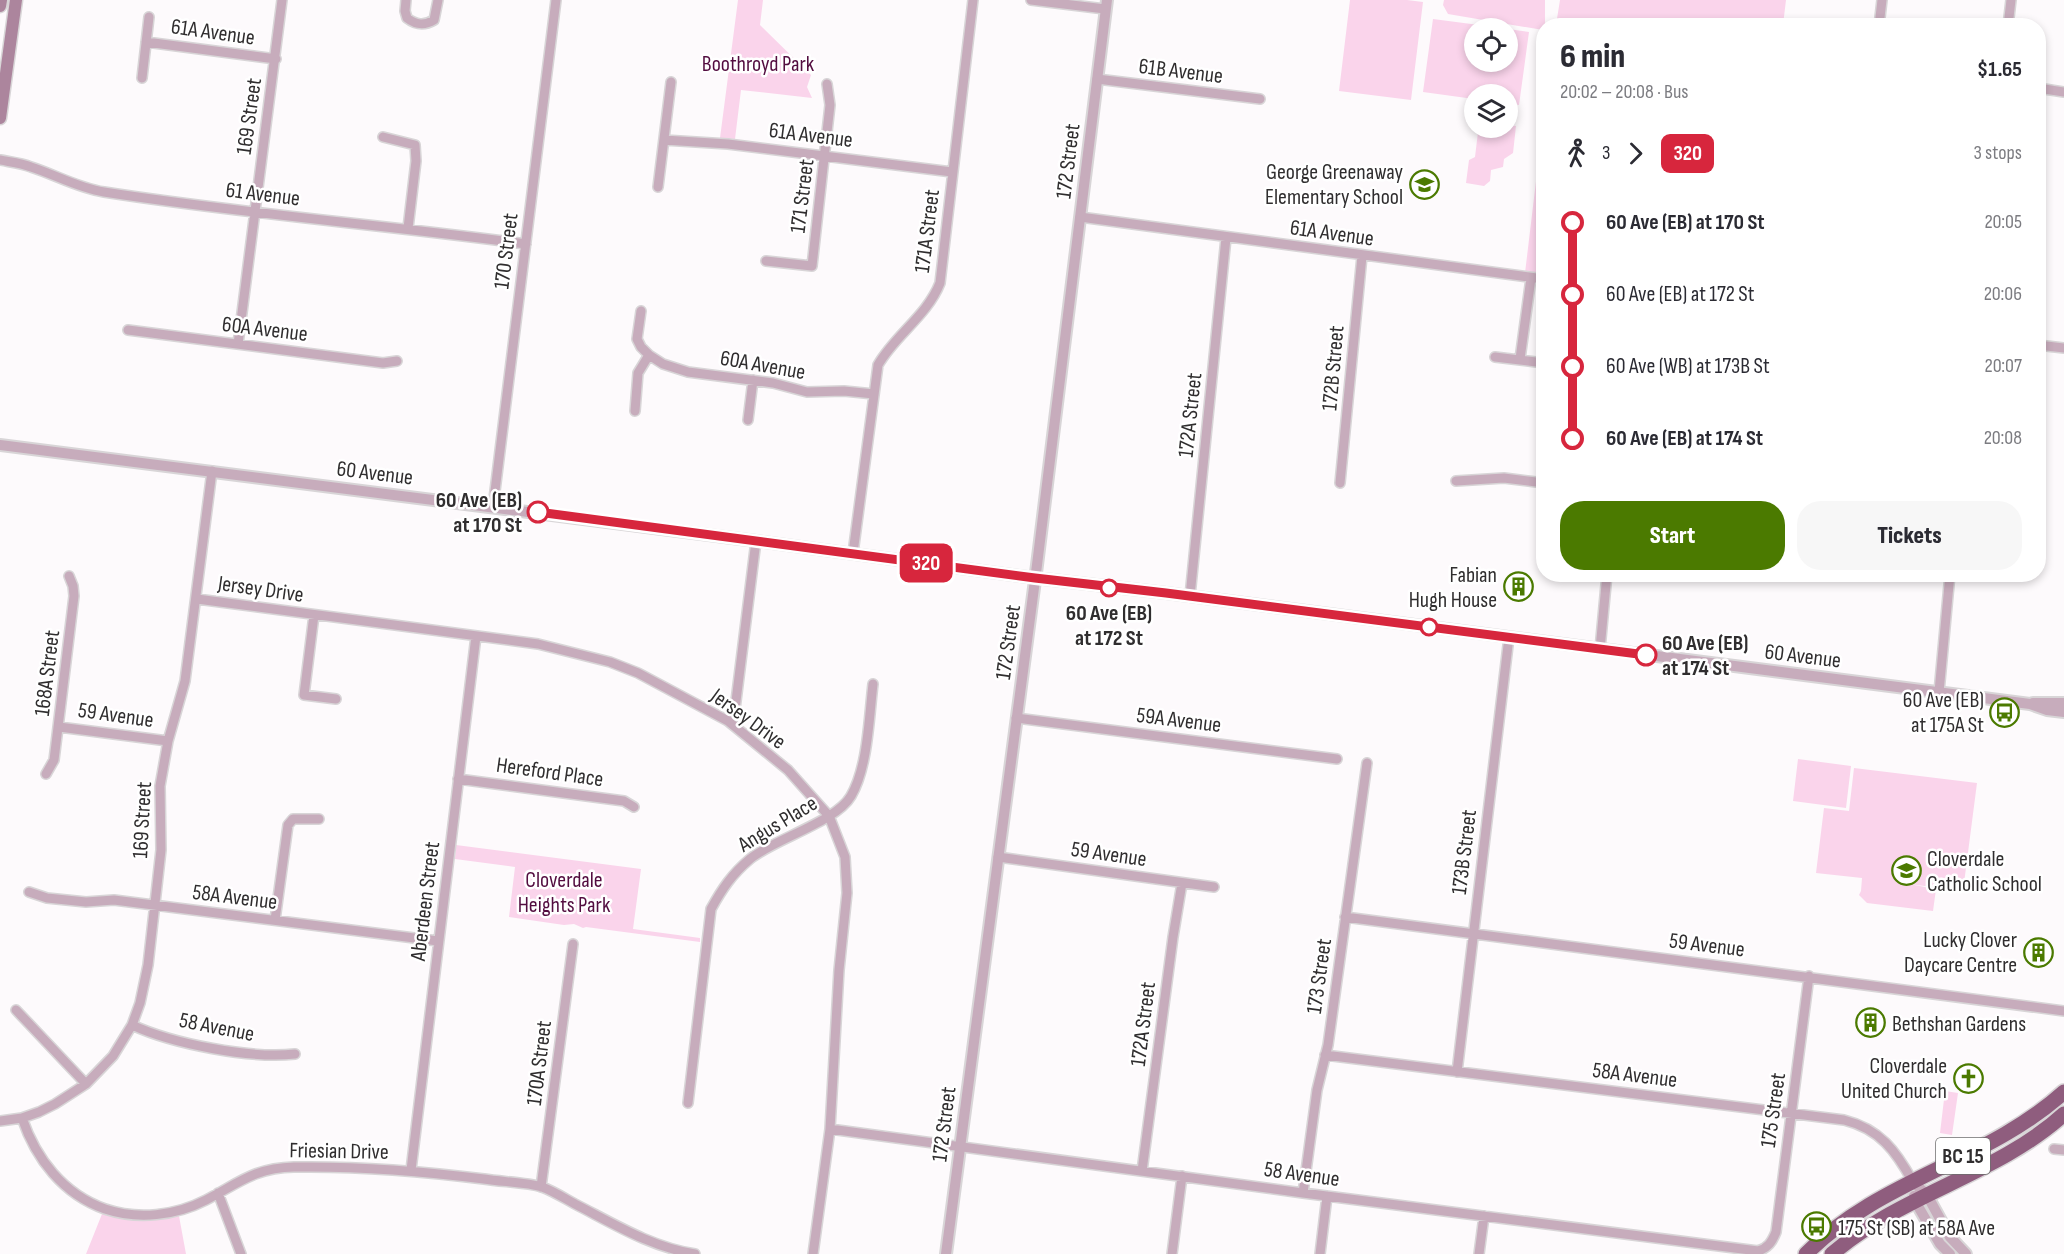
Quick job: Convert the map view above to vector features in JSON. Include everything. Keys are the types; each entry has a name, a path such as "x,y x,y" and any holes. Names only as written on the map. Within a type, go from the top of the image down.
{"highway":[{"name":"BC 15","path":"1806,1254 1851,1217 2013,1130 2047,1108 2064,1092"},
{"name":"BC 15","path":"1832,1254 1873,1224 2029,1140 2064,1114"}],"main road":[{"path":"0,6 1,0"},
{"path":"0,118 16,0"}],"street":[{"name":"169 Street","path":"238,344 282,0"},
{"path":"406,0 407,18 420,25 434,20 438,0"},
{"name":"170 Street","path":"493,507 556,0"},
{"name":"171A Street","path":"853,553 878,365 886,351 933,299 940,284 973,0"},
{"path":"1031,0 1106,5"},
{"path":"1880,18 1882,0"},
{"path":"2009,18 2011,0"},
{"name":"172 Street","path":"946,1254 1035,578 1106,5"},
{"name":"61A Avenue","path":"142,78 149,16"},
{"name":"61A Avenue","path":"146,42 276,59"},
{"name":"61B Avenue","path":"1097,79 1260,99"},
{"path":"658,187 671,82"},
{"name":"171 Street","path":"766,261 813,266 830,105 827,84"},
{"path":"2046,89 2064,92"},
{"path":"383,137 415,145 416,162 408,228"},
{"name":"61A Avenue","path":"664,140 728,144 952,172"},
{"name":"61 Avenue","path":"0,160 32,167 95,191 526,244"},
{"name":"61A Avenue","path":"1080,217 1536,278"},
{"name":"172A Street","path":"1190,596 1226,238"},
{"name":"172B Street","path":"1340,483 1362,256"},
{"path":"1520,359 1531,278"},
{"path":"635,411 638,373 649,355 641,347 638,339 641,311"},
{"name":"60A Avenue","path":"128,330 382,363 397,361"},
{"path":"2046,346 2064,348"},
{"name":"60A Avenue","path":"649,355 663,364 688,372 773,383 807,392 844,391 874,394"},
{"path":"1494,357 1536,362"},
{"path":"748,420 753,380"},
{"name":"60 Avenue","path":"0,445 1939,692 2030,704 2047,710 2064,712"},
{"name":"169 Street","path":"0,1121 22,1118 55,1104 86,1084 113,1056 132,1025 144,986 154,905 162,832 160,786 168,741 185,681 212,471"},
{"path":"1456,481 1504,478 1536,482"},
{"path":"728,721 735,709 756,541"},
{"name":"168A Street","path":"46,774 54,760 59,727 74,596 69,576"},
{"path":"1600,649 1606,582"},
{"path":"1939,692 1949,582"},
{"name":"Jersey Drive","path":"197,599 538,644 610,662 638,673 728,721 788,771 829,816 845,857 847,893 839,970 830,1129 813,1254"},
{"path":"314,615 304,695 336,699"},
{"name":"Aberdeen Street","path":"411,1170 476,636"},
{"name":"173B Street","path":"1457,1072 1509,637"},
{"name":"Angus Place","path":"688,1103 711,909 726,882 752,858 829,816 850,798 861,772 873,684"},
{"name":"60 Avenue","path":"2030,704 2064,703"},
{"name":"59A Avenue","path":"1016,718 1337,759"},
{"name":"59 Avenue","path":"59,727 168,741"},
{"name":"173 Street","path":"1303,1193 1367,763"},
{"name":"Hereford Place","path":"458,779 624,801 634,807"},
{"path":"275,920 288,825 293,819 319,819"},
{"name":"59 Avenue","path":"998,857 1214,887"},
{"name":"172A Street","path":"1142,1171 1182,883"},
{"name":"58A Avenue","path":"29,892 47,898 154,905 438,941"},
{"name":"59 Avenue","path":"1345,916 2064,1011"},
{"name":"170A Street","path":"541,1187 573,944"},
{"name":"175 Street","path":"1768,1246 1776,1232 1809,976"},
{"path":"16,1010 86,1084"},
{"name":"58 Avenue","path":"132,1025 213,1048 276,1056 296,1054"},
{"name":"58A Avenue","path":"1325,1055 1844,1120 1860,1125 1878,1135 1892,1148 1913,1182"},
{"name":"Friesian Drive","path":"22,1118 41,1158 58,1180 83,1198 105,1209 135,1215 160,1215 190,1207 247,1176 271,1169 293,1167 411,1170 541,1187 655,1244 695,1254"},
{"name":"58 Avenue","path":"830,1129 1749,1251 1758,1251 1768,1246"},
{"path":"1173,1254 1182,1176"},
{"path":"1913,1182 1940,1244 1950,1254"},
{"path":"218,1193 241,1254"},
{"path":"1320,1254 1327,1196"},
{"path":"1921,1198 1950,1237 1966,1254"},
{"path":"1479,1254 1484,1216"}],"green space":[{"name":"Boothroyd Park","path":"738,0 763,0 760,25 811,75 807,87 812,98 741,90 735,139 720,138"},
{"path":"1350,0 1423,2 1411,100 1339,91"},
{"path":"1444,0 1545,0 1545,18 1536,18 1536,29 1518,26 1518,18 1472,18 1448,14 1443,5"},
{"path":"1560,0 1786,0 1784,18 1557,18"},
{"path":"1433,19 1464,23 1464,72 1518,72 1518,30 1529,32 1519,105 1518,84 1464,84 1464,98 1423,92"},
{"path":"1477,138 1515,138 1513,153 1504,159 1503,167 1491,170 1490,181 1484,186 1466,183 1469,160 1475,157"},
{"path":"1536,181 1536,274 1525,273"},
{"path":"1798,759 1851,766 1846,808 1793,801"},
{"path":"1854,768 1977,783 1963,891 1909,884 1936,889 1933,911 1867,903 1859,895 1862,878 1816,873 1824,808 1849,811"},
{"name":"Cloverdale Heights Park","path":"456,845 641,869 633,929 700,938 700,942 509,917 515,867 455,859"},
{"path":"1945,1091 1958,1093 1952,1135 1940,1133"},
{"path":"102,1214 121,1219 140,1220 179,1216 186,1254 86,1254"}],"bus line":[{"name":"320","path":"538,512 1126,590 1166,593 1646,655"}],"place":[{"name":"George Greenaway Elementary School","path":"1424,184"},
{"name":"60 Ave (EB) at 170 St","path":"538,512"},
{"name":"Fabian Hugh House","path":"1518,587"},
{"name":"60 Ave (EB) at 172 St","path":"1109,588"},
{"name":"60 Ave (EB) at 174 St","path":"1646,655"},
{"name":"60 Ave (EB) at 175A St","path":"2005,712"},
{"name":"Cloverdale Catholic School","path":"1906,871"},
{"name":"Lucky Clover Daycare Centre","path":"2038,952"},
{"name":"Bethshan Gardens","path":"1871,1023"},
{"name":"Cloverdale United Church","path":"1968,1078"},
{"name":"175 St (SB) at 58A Ave","path":"1817,1227"}]}
